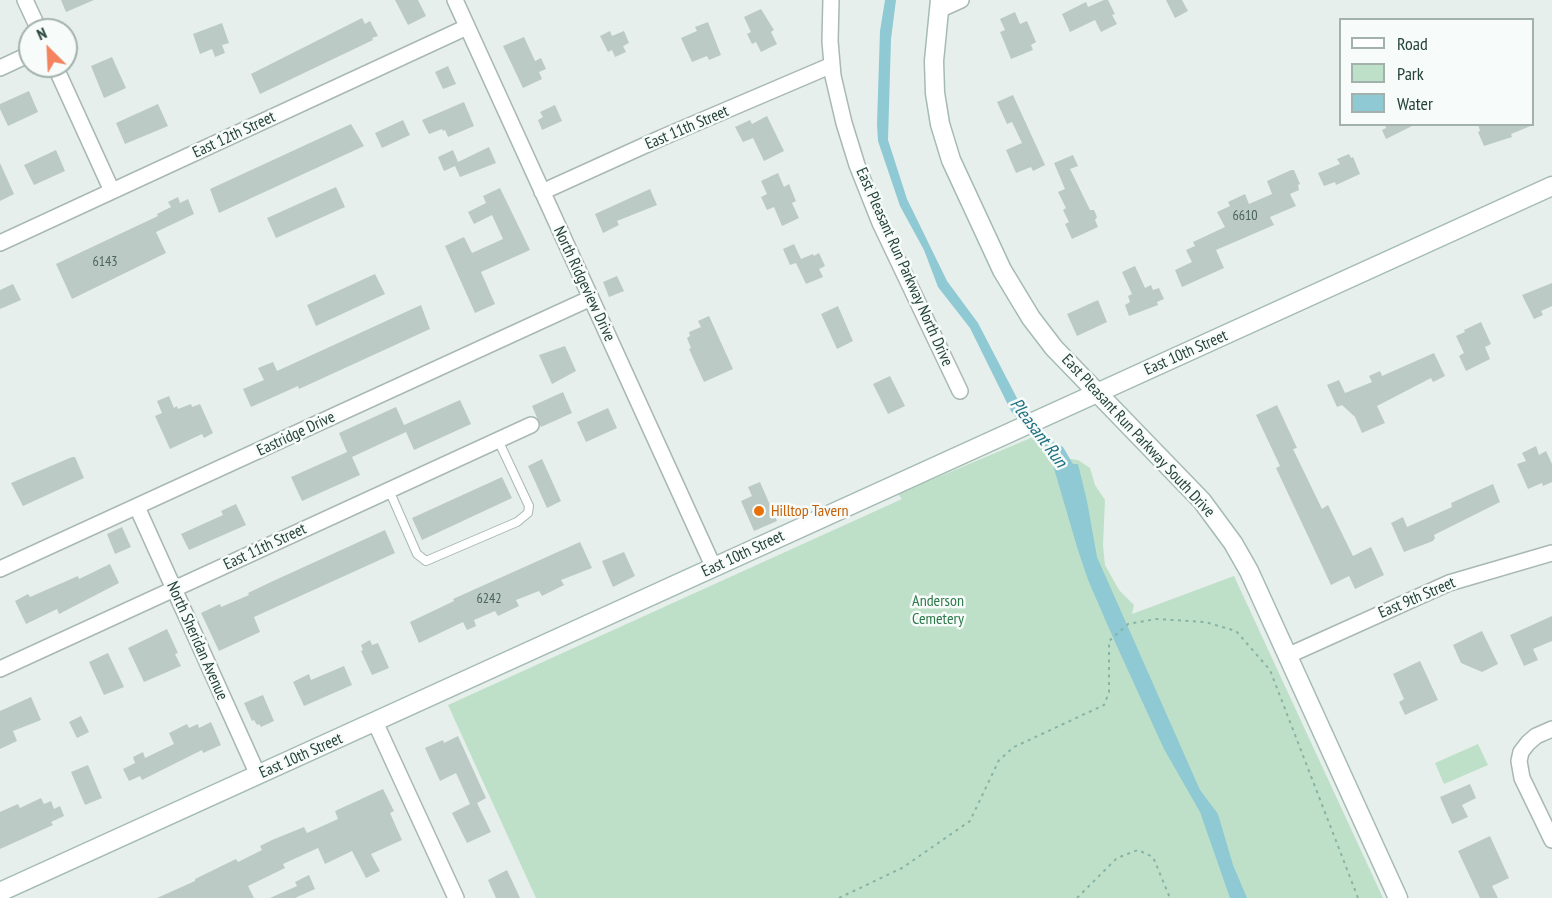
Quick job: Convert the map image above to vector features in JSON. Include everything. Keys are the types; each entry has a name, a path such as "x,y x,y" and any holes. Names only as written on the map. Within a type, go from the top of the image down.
{"main road":[{"name":"East Pleasant Run Parkway South Drive","path":"940,5 934,61 935,93 940,124 951,160 1002,270 1020,303 1054,348 1202,501 1249,571 1398,898"},
{"name":"East 10th Street","path":"0,892 1552,186"}],"street":[{"path":"25,0 33,18"},
{"name":"North Ridgeview Drive","path":"455,0 714,568"},
{"name":"East Pleasant Run Parkway North Drive","path":"831,0 832,65 844,123 868,195 960,391"},
{"path":"940,5 961,0"},
{"name":"East 12th Street","path":"0,243 467,27"},
{"path":"0,68 18,60"},
{"name":"East 11th Street","path":"542,192 832,65"},
{"path":"60,78 112,191"},
{"name":"Eastridge Drive","path":"0,569 591,298"},
{"name":"East 11th Street","path":"0,669 531,425"},
{"name":"North Sheridan Avenue","path":"137,507 258,775"},
{"name":"East 9th Street","path":"1287,656 1449,583 1552,553"},
{"path":"375,722 456,898"},
{"path":"1552,729 1536,736 1528,743 1521,752 1519,761 1522,778 1552,840"}],"lane":[{"path":"389,490 417,554 426,561 517,522 528,513 529,506 498,440"}],"path":[{"path":"839,898 902,868 970,821 999,760 1014,747 1104,705 1109,692 1109,641 1128,624 1156,619 1205,622 1236,631 1269,670 1358,898"},
{"path":"1077,898 1117,858 1138,850 1153,857 1170,898"}],"green space":[{"name":"Anderson Cemetery","path":"1033,437 1047,449 1061,468 1088,580 1109,622 1106,598 1074,467 1070,459 1078,460 1090,468 1095,485 1105,500 1103,545 1105,565 1119,590 1134,605 1132,614 1234,576 1383,898 536,898 448,705 902,499 898,494"},
{"path":"1478,744 1488,765 1444,784 1435,763"}],"water":[{"name":"Pleasant Run","path":"885,0 896,0 891,39 888,140 907,199 947,281 978,323 1021,406 1043,437 1063,447 1073,464 1078,464 1097,557 1200,790 1218,814 1233,865 1247,898 1230,898 1200,812 1164,749 1088,580 1053,465 1059,464 1011,411 970,328 938,287 924,250 900,206 878,141 880,31"}],"building":[{"path":"61,0 94,0 66,12"},
{"path":"395,0 418,0 426,16 408,25"},
{"path":"1108,0 1117,24 1101,32 1095,20 1070,32 1062,14 1086,2 1088,7"},
{"path":"1166,0 1182,0 1188,11 1175,18"},
{"path":"761,9 774,30 771,32 777,44 761,52 756,42 752,44 747,34 751,32 744,17"},
{"path":"1015,12 1020,24 1027,21 1036,42 1031,45 1033,50 1011,59 1000,32 1005,30 1000,19"},
{"path":"362,18 365,24 370,21 378,36 372,38 373,40 260,94 251,74"},
{"path":"708,22 721,55 709,60 707,56 692,62 681,38 697,31 695,27"},
{"path":"222,23 229,43 222,45 225,53 215,57 212,49 200,54 193,34"},
{"path":"610,31 612,36 624,31 629,43 623,46 626,52 615,57 612,50 608,52 600,36"},
{"path":"524,37 535,61 541,58 546,69 539,72 542,79 523,88 503,46"},
{"path":"112,57 126,88 104,98 91,66"},
{"path":"448,66 456,84 443,89 435,72"},
{"path":"29,91 38,112 8,126 0,104"},
{"path":"1013,95 1045,165 1033,171 1031,167 1016,173 1006,150 1022,143 1012,122 1007,124 997,102"},
{"path":"464,102 474,126 448,137 442,129 429,134 422,120"},
{"path":"158,104 168,126 125,144 116,123"},
{"path":"555,105 562,121 542,130 538,120 543,117 540,112"},
{"path":"767,116 784,151 764,161 753,138 743,142 735,127 750,120 752,124"},
{"path":"403,120 410,135 382,148 375,133"},
{"path":"351,124 364,146 219,213 210,189"},
{"path":"1386,126 1412,126 1386,139 1382,130"},
{"path":"1479,126 1531,126 1511,134 1512,137 1484,146 1478,132 1480,131"},
{"path":"489,147 496,163 460,177 455,166 444,171 438,157 453,150 458,162"},
{"path":"56,150 65,171 34,185 24,165"},
{"path":"1349,154 1351,158 1353,157 1360,174 1336,185 1335,182 1324,186 1318,173 1340,164 1337,159"},
{"path":"1073,155 1078,166 1070,169 1090,210 1094,210 1098,227 1072,239 1065,224 1069,222 1063,210 1066,208 1058,192 1065,189 1054,163"},
{"path":"0,163 14,194 0,201"},
{"path":"1294,170 1300,184 1298,185 1299,190 1290,194 1296,206 1270,217 1274,225 1216,250 1224,268 1182,287 1175,270 1192,262 1186,250 1195,246 1193,242 1225,227 1217,212 1230,206 1228,202 1245,194 1249,204 1272,194 1267,181"},
{"path":"778,173 784,187 789,184 796,201 792,203 799,218 782,226 774,207 767,210 761,197 767,194 761,181"},
{"path":"336,187 345,207 276,238 267,218"},
{"path":"500,188 530,250 481,272 495,304 475,313 445,246 464,237 472,253 503,239 492,215 474,224 468,212 486,203 483,196"},
{"path":"650,189 657,205 617,221 619,225 603,233 595,214"},
{"path":"178,197 180,203 188,199 194,214 156,232 166,253 72,299 56,264 158,216 157,214 171,207 168,202"},
{"path":"794,244 801,259 819,253 825,266 819,269 823,277 806,284 796,263 790,265 783,249"},
{"path":"1135,266 1145,288 1151,285 1153,290 1159,288 1164,299 1157,302 1158,305 1129,316 1125,305 1130,302 1128,296 1132,294 1122,272"},
{"path":"375,274 385,294 316,326 307,305"},
{"path":"617,276 624,291 609,297 603,282"},
{"path":"1552,283 1552,306 1541,311 1543,315 1534,319 1522,295"},
{"path":"13,284 21,300 0,309 0,290"},
{"path":"1098,300 1107,322 1077,336 1067,314"},
{"path":"421,305 430,329 299,389 298,386 251,407 243,389 264,380 258,368 273,362 277,371"},
{"path":"838,306 853,341 837,349 821,314"},
{"path":"709,316 733,369 704,382 689,349 691,348 687,338 690,336 689,332 701,327 698,321"},
{"path":"1481,322 1491,344 1485,347 1490,359 1466,371 1459,356 1464,353 1456,336"},
{"path":"565,346 576,371 552,384 539,355"},
{"path":"1434,353 1445,376 1433,382 1431,378 1377,406 1385,423 1362,433 1355,417 1342,405 1337,407 1327,385 1339,380 1345,393 1372,382 1369,376 1380,371 1382,376"},
{"path":"890,376 905,406 888,414 873,384"},
{"path":"563,392 572,413 541,427 532,406"},
{"path":"169,396 174,408 200,404 213,433 204,438 202,434 170,449 155,416 162,413 157,401"},
{"path":"460,400 471,424 414,450 406,432 352,457 360,475 302,501 291,477 347,452 339,433 396,407 404,425"},
{"path":"1277,405 1297,448 1293,449 1322,509 1328,505 1353,556 1371,547 1384,575 1355,589 1349,576 1331,585 1276,468 1280,466 1256,415"},
{"path":"608,408 617,428 586,442 577,422"},
{"path":"1536,446 1539,455 1546,451 1552,464 1552,482 1543,486 1542,483 1528,489 1517,464 1526,461 1522,453"},
{"path":"75,457 84,478 23,506 11,483"},
{"path":"542,459 561,501 547,508 528,466"},
{"path":"502,477 512,498 422,540 412,518"},
{"name":"Hilltop Tavern","path":"760,482 777,521 754,531 741,501 752,496 748,487"},
{"path":"1493,484 1500,502 1434,535 1433,541 1404,552 1391,523 1403,517 1407,527 1452,507 1451,503"},
{"path":"236,504 246,525 189,550 181,534 223,515 221,511"},
{"path":"122,527 131,547 115,554 107,534"},
{"path":"385,530 395,553 254,617 260,632 219,651 201,613 249,595 248,593 271,582"},
{"path":"580,542 592,568 561,580 564,585 542,596 539,591 516,600 519,606 498,616 495,611 474,620 476,626 467,630 463,622 419,643 410,622 454,601 453,599"},
{"path":"624,552 635,576 613,587 602,561"},
{"path":"110,564 119,583 59,614 57,609 26,624 15,601 28,594 30,597 78,576 79,579"},
{"path":"1552,616 1552,641 1533,649 1538,660 1524,666 1510,635"},
{"path":"167,629 181,666 144,682 128,648"},
{"path":"1482,631 1498,664 1482,672 1461,663 1453,645"},
{"path":"370,640 372,645 378,643 389,668 372,675 361,651 363,650 361,645"},
{"path":"108,653 124,687 104,695 89,662"},
{"path":"1420,661 1438,700 1405,715 1399,702 1404,699 1393,674"},
{"path":"344,666 352,685 304,706 293,682 309,674 311,680"},
{"path":"263,695 274,721 261,727 254,720 252,721 244,703"},
{"path":"31,697 41,720 13,731 17,741 0,749 0,711"},
{"path":"81,716 89,732 77,738 69,722"},
{"path":"211,722 221,745 203,753 202,750 142,780 140,776 129,781 123,769 135,763 133,757 143,752 145,758 174,744 169,733 187,724 189,728 198,724 199,728"},
{"path":"458,736 486,798 477,803 491,832 467,843 452,813 470,804 456,773 440,781 425,748"},
{"path":"88,765 102,798 85,805 71,772"},
{"path":"1470,784 1476,798 1462,805 1468,817 1452,824 1440,797"},
{"path":"383,789 394,811 390,813 402,840 371,854 380,871 366,878 352,851 325,864 318,848 283,864 285,868 248,886 254,898 157,898 236,859 238,862 262,850 260,846 272,840 304,827 307,833 338,819 335,811"},
{"path":"41,798 44,804 51,801 54,809 60,806 64,816 51,822 53,825 0,849 0,812 18,804 20,808"},
{"path":"1490,836 1509,878 1492,886 1498,898 1480,898 1458,851"},
{"path":"507,870 520,898 496,898 488,880"},
{"path":"309,875 315,889 295,898 270,898 297,886 295,882"}],"place":[{"name":"Hilltop Tavern","path":"759,511"}]}
